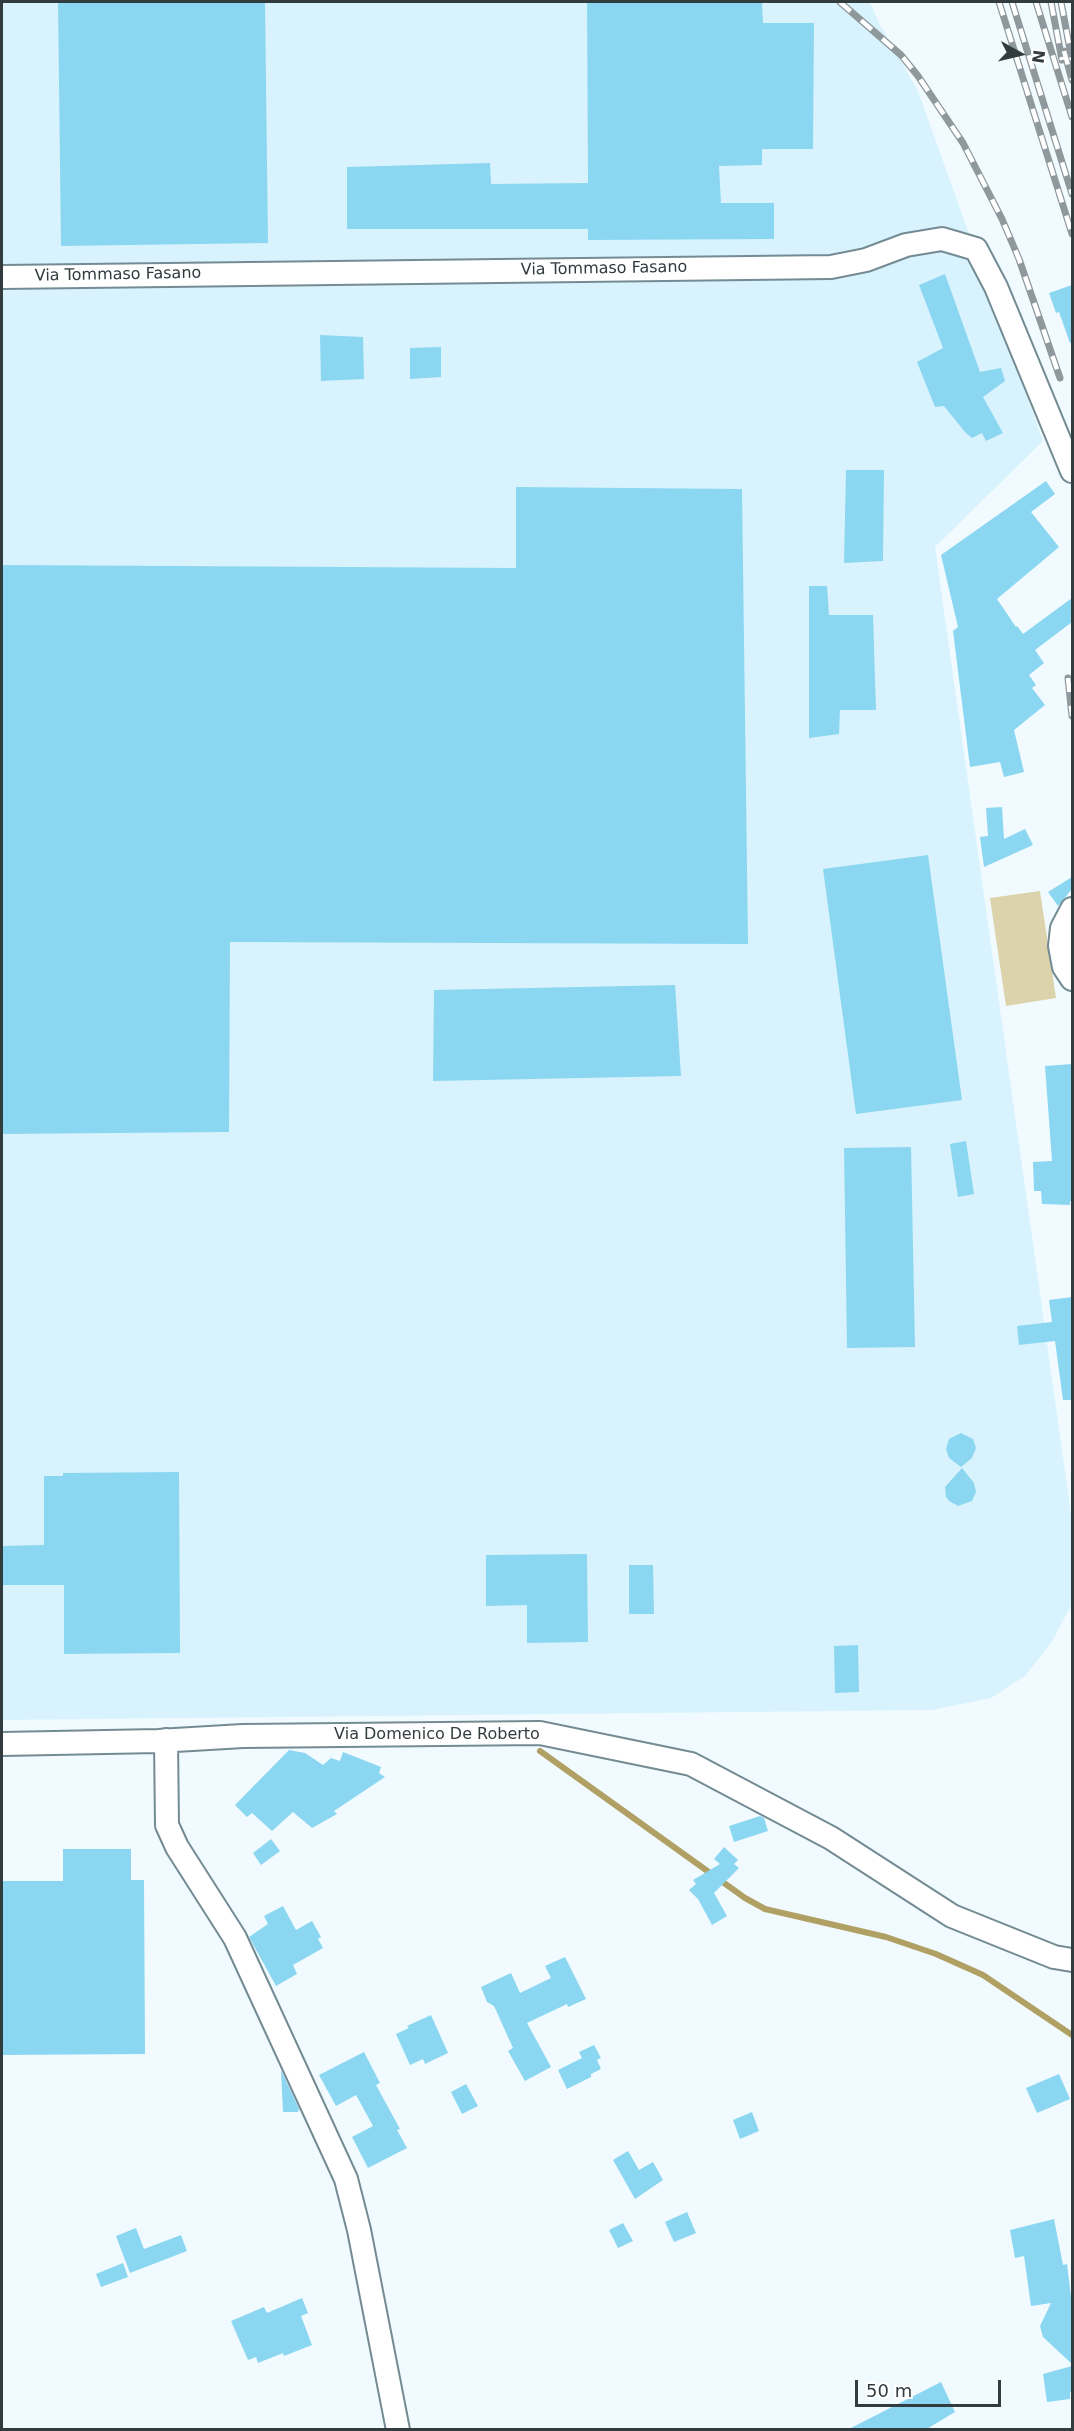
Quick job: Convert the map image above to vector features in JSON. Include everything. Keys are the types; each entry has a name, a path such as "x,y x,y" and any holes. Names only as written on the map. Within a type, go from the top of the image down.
{"street":[{"name":"Via Tommaso Fasano","path":"2,278 831,267 866,260 906,245 942,240 976,249 996,287 1071,459"},
{"path":"1072,909 1062,928 1060,946 1064,967 1072,979"},
{"name":"Via Domenico De Roberto","path":"2,1744 243,1736 540,1733 691,1764 831,1838 952,1916 1054,1957 1072,1959"},
{"path":"166,1740 167,1825 177,1847 235,1938 346,2179 398,2430"}],"shaded area":[{"path":"2,2 870,2 878,21 918,91 1043,441 935,547 1072,1521 1072,1604 1051,1643 1025,1676 991,1698 932,1710 2,1720"},
{"path":"1040,891 1056,998 1006,1006 990,898"}],"building":[{"path":"58,2 265,2 268,243 61,246"},
{"path":"587,2 762,2 763,23 814,23 813,149 762,149 762,165 719,166 721,203 774,203 774,239 588,240 588,229 347,229 347,167 490,163 491,184 588,183"},
{"path":"945,274 980,372 1001,368 1005,381 983,397 1003,433 986,441 982,433 972,438 944,406 935,407 917,362 943,348 919,285"},
{"path":"1072,285 1072,343 1070,343 1059,312 1056,313 1049,293"},
{"path":"320,335 363,337 364,379 321,381"},
{"path":"441,347 441,377 410,379 410,348"},
{"path":"846,470 884,470 883,561 844,563"},
{"path":"1046,481 1055,494 1031,512 1059,547 997,599 1023,634 1072,598 1072,622 1035,650 1044,663 1029,675 1036,685 1032,688 1045,705 1014,730 1024,772 1004,777 1000,762 970,767 953,631 958,627 941,555"},
{"path":"516,487 742,489 748,944 230,942 229,1132 2,1134 2,565 516,568"},
{"path":"809,586 827,586 829,615 873,615 876,710 840,710 839,734 809,738"},
{"path":"1002,807 1004,839 1025,829 1033,845 984,867 980,837 988,836 986,808"},
{"path":"928,855 962,1100 856,1114 823,869"},
{"path":"1072,877 1072,889 1058,906 1048,892"},
{"path":"675,985 681,1076 433,1081 434,990"},
{"path":"1072,1064 1072,1201 1070,1205 1042,1204 1041,1191 1034,1191 1033,1162 1052,1161 1045,1066"},
{"path":"966,1141 974,1194 958,1197 950,1144"},
{"path":"911,1147 915,1347 847,1348 844,1148"},
{"path":"1072,1297 1072,1400 1063,1400 1055,1341 1019,1345 1017,1326 1052,1322 1049,1300"},
{"path":"961,1433 973,1439 976,1448 972,1458 961,1467 949,1458 946,1449 949,1439"},
{"path":"962,1468 974,1483 976,1492 972,1501 958,1506 946,1497 945,1487"},
{"path":"179,1472 180,1653 64,1654 64,1585 2,1585 2,1546 44,1545 44,1476 63,1476 63,1473"},
{"path":"587,1554 588,1642 527,1643 527,1605 486,1606 486,1555"},
{"path":"629,1565 653,1565 654,1614 629,1614"},
{"path":"858,1645 859,1692 835,1693 834,1646"},
{"path":"289,1750 305,1753 323,1765 331,1758 340,1761 343,1752 381,1767 379,1773 385,1777 334,1811 337,1814 312,1828 293,1812 272,1831 252,1813 247,1817 235,1805"},
{"path":"760,1816 764,1818 768,1831 734,1842 729,1826"},
{"path":"271,1839 280,1851 261,1865 253,1853"},
{"path":"724,1847 738,1860 734,1864 739,1868 714,1893 727,1916 712,1925 698,1899 689,1890 696,1884 693,1880 720,1864 714,1859"},
{"path":"63,1849 131,1849 131,1880 144,1880 145,2054 2,2055 2,1881 63,1881"},
{"path":"283,1906 296,1930 312,1921 321,1937 318,1939 323,1948 293,1965 297,1974 276,1986 249,1937 268,1924 264,1916"},
{"path":"565,1957 586,1999 568,2007 567,2004 527,2023 551,2067 525,2081 508,2051 513,2048 494,2006 487,2002 481,1987 511,1973 520,1993 551,1978 545,1966"},
{"path":"431,2015 448,2053 425,2064 423,2059 410,2065 396,2034"},
{"path":"594,2045 601,2058 597,2060 601,2069 591,2074 591,2077 567,2089 558,2070 582,2058 579,2052"},
{"path":"364,2052 380,2083 376,2085 400,2129 397,2130 407,2148 368,2168 352,2137 373,2126 356,2095 336,2106 319,2075"},
{"path":"281,2070 299,2109 298,2112 283,2112"},
{"path":"1059,2074 1070,2099 1037,2113 1026,2088"},
{"path":"466,2084 478,2106 462,2114 451,2092"},
{"path":"752,2112 759,2131 740,2139 733,2120"},
{"path":"628,2151 639,2170 653,2162 663,2180 635,2199 613,2160"},
{"path":"687,2212 696,2233 674,2242 665,2222"},
{"path":"1054,2219 1063,2265 1067,2264 1072,2305 1072,2364 1043,2337 1040,2326 1051,2303 1031,2306 1024,2256 1015,2258 1010,2230"},
{"path":"623,2223 633,2241 618,2248 609,2230"},
{"path":"136,2228 144,2249 181,2235 187,2251 130,2273 116,2236"},
{"path":"123,2263 128,2277 101,2287 96,2274"},
{"path":"302,2298 308,2313 301,2316 312,2345 258,2363 256,2357 248,2360 231,2321 264,2307 267,2313"},
{"path":"1072,2366 1070,2399 1047,2402 1043,2374"},
{"path":"941,2382 955,2412 925,2430 847,2430"}],"waterway":[{"path":"540,1751 745,1898 765,1909 886,1937 936,1954 983,1975 1072,2035"}],"railway":[{"path":"840,2 901,55 918,76 963,143 1002,219 1019,259 1060,378"},
{"path":"999,2 1072,234"},
{"path":"1012,2 1072,194"},
{"path":"1036,2 1072,117"},
{"path":"1051,2 1062,60"},
{"path":"1061,2 1072,60"},
{"path":"1064,51 1072,80"},
{"path":"1068,678 1072,716"}]}
